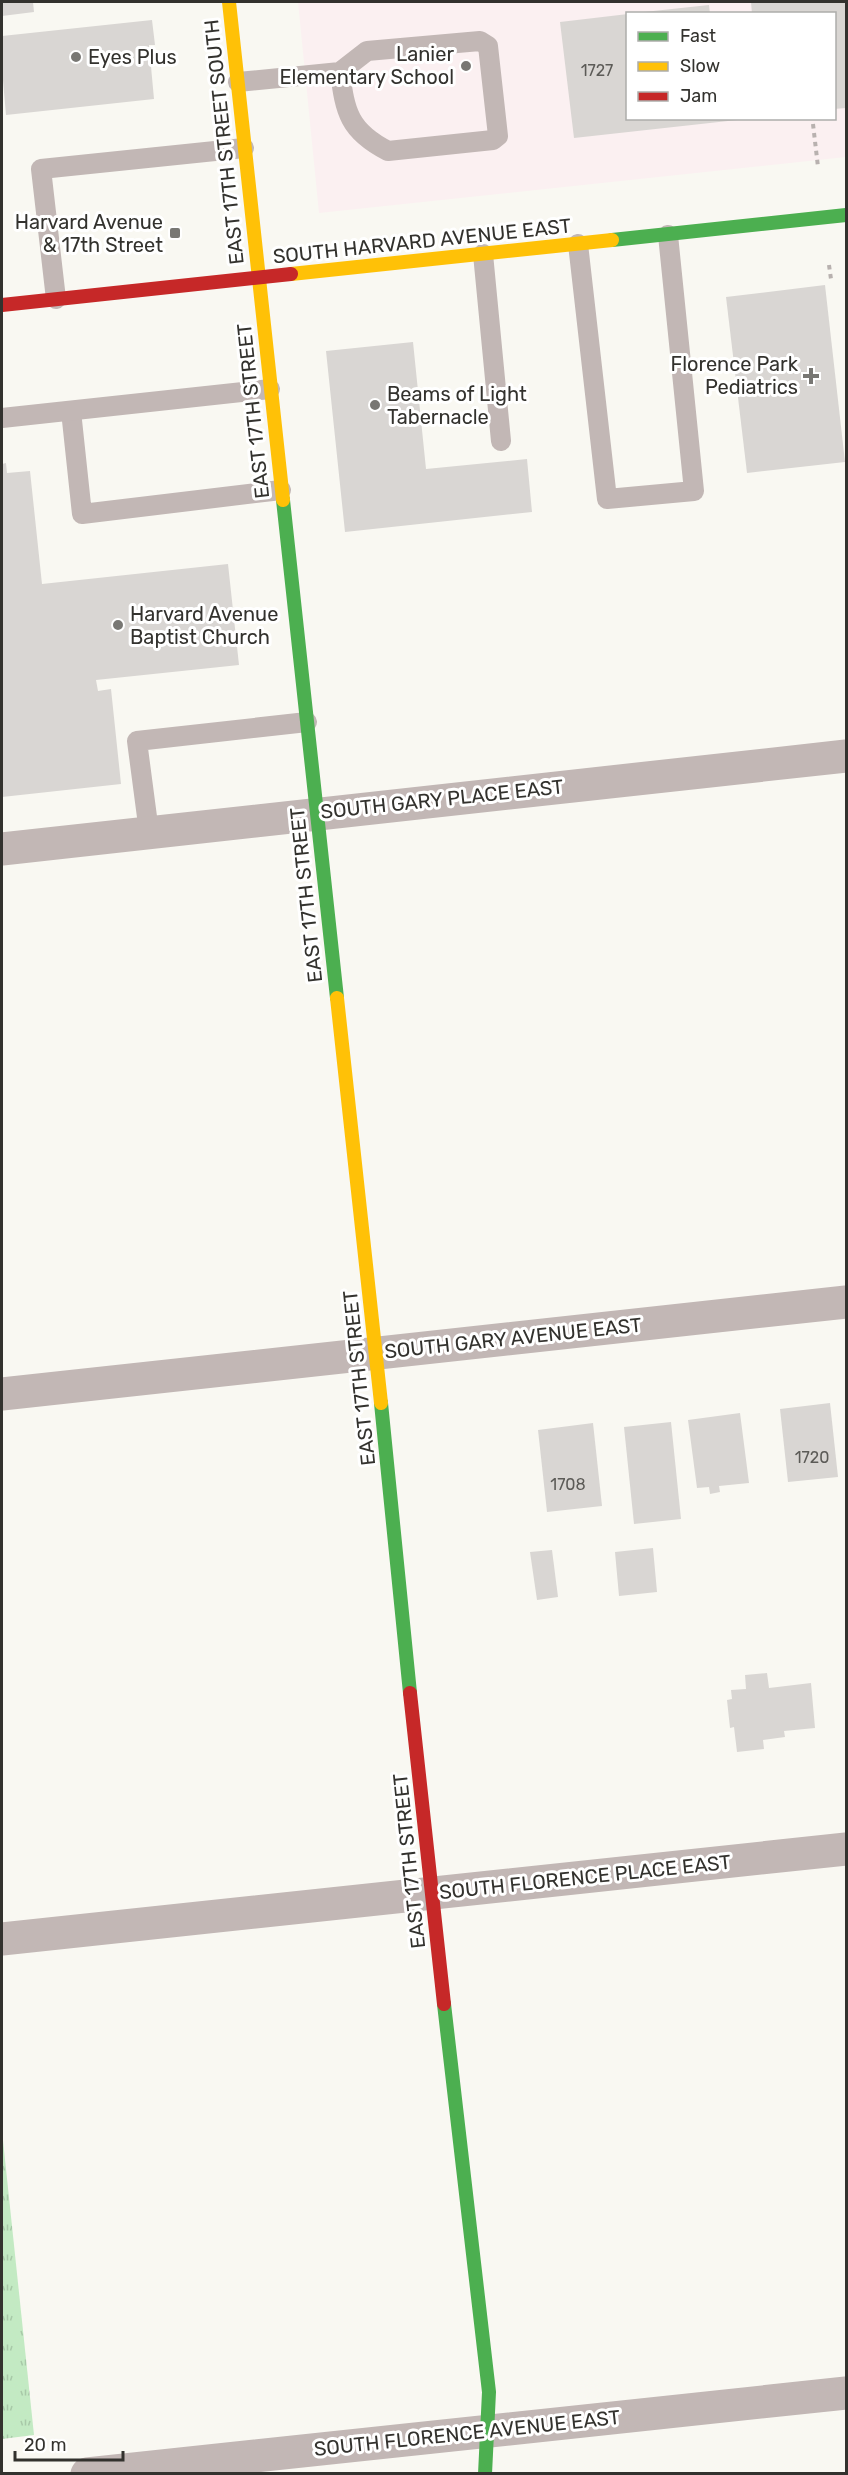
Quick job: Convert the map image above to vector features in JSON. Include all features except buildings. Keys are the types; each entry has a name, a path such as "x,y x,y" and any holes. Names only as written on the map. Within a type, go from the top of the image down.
{"street":[{"name":"EAST 17TH STREET SOUTH","path":"229,2 258,278"},
{"name":"SOUTH HARVARD AVENUE EAST","path":"2,305 846,214"},
{"name":"EAST 17TH STREET","path":"258,278 376,1353 432,1894 489,2391 485,2474"},
{"name":"SOUTH GARY PLACE EAST","path":"2,849 846,756"},
{"name":"SOUTH GARY AVENUE EAST","path":"2,1394 846,1302"},
{"name":"SOUTH FLORENCE PLACE EAST","path":"2,1939 846,1849"},
{"name":"SOUTH FLORENCE AVENUE EAST","path":"87,2474 846,2392"}],"lane":[{"path":"237,82 340,72 367,51 480,41 488,46 498,136 493,140 388,151 364,135 349,117 345,109 340,72"},
{"path":"56,299 41,169 244,148"},
{"path":"578,244 607,499 694,491 668,235"},
{"path":"483,254 501,441"},
{"path":"2,418 270,389"},
{"path":"70,411 82,514 281,490"},
{"path":"149,832 137,741 307,722"}],"path":[{"path":"813,124 818,167"},
{"path":"829,265 831,279"}],"shaded area":[{"name":"Lanier Elementary School","path":"298,2 846,2 846,157 319,213"}],"green space":[{"path":"2,2131 34,2435 2,2439"}],"traffic: fast":[{"path":"612,240 846,215"},
{"path":"283,500 337,998"},
{"path":"381,1403 410,1693"},
{"path":"444,2004 489,2392 485,2474"}],"traffic: slow":[{"path":"229,2 283,500"},
{"path":"291,274 612,240"},
{"path":"337,998 381,1403"}],"traffic: jam":[{"path":"2,305 291,274"},
{"path":"410,1693 444,2004"}],"place":[{"name":"Eyes Plus","path":"76,57"},
{"name":"Lanier Elementary School","path":"466,66"},
{"name":"Harvard Avenue & 17th Street","path":"175,233"},
{"name":"Florence Park Pediatrics","path":"811,376"},
{"name":"Beams of Light Tabernacle","path":"375,405"},
{"name":"Harvard Avenue Baptist Church","path":"118,625"}]}
